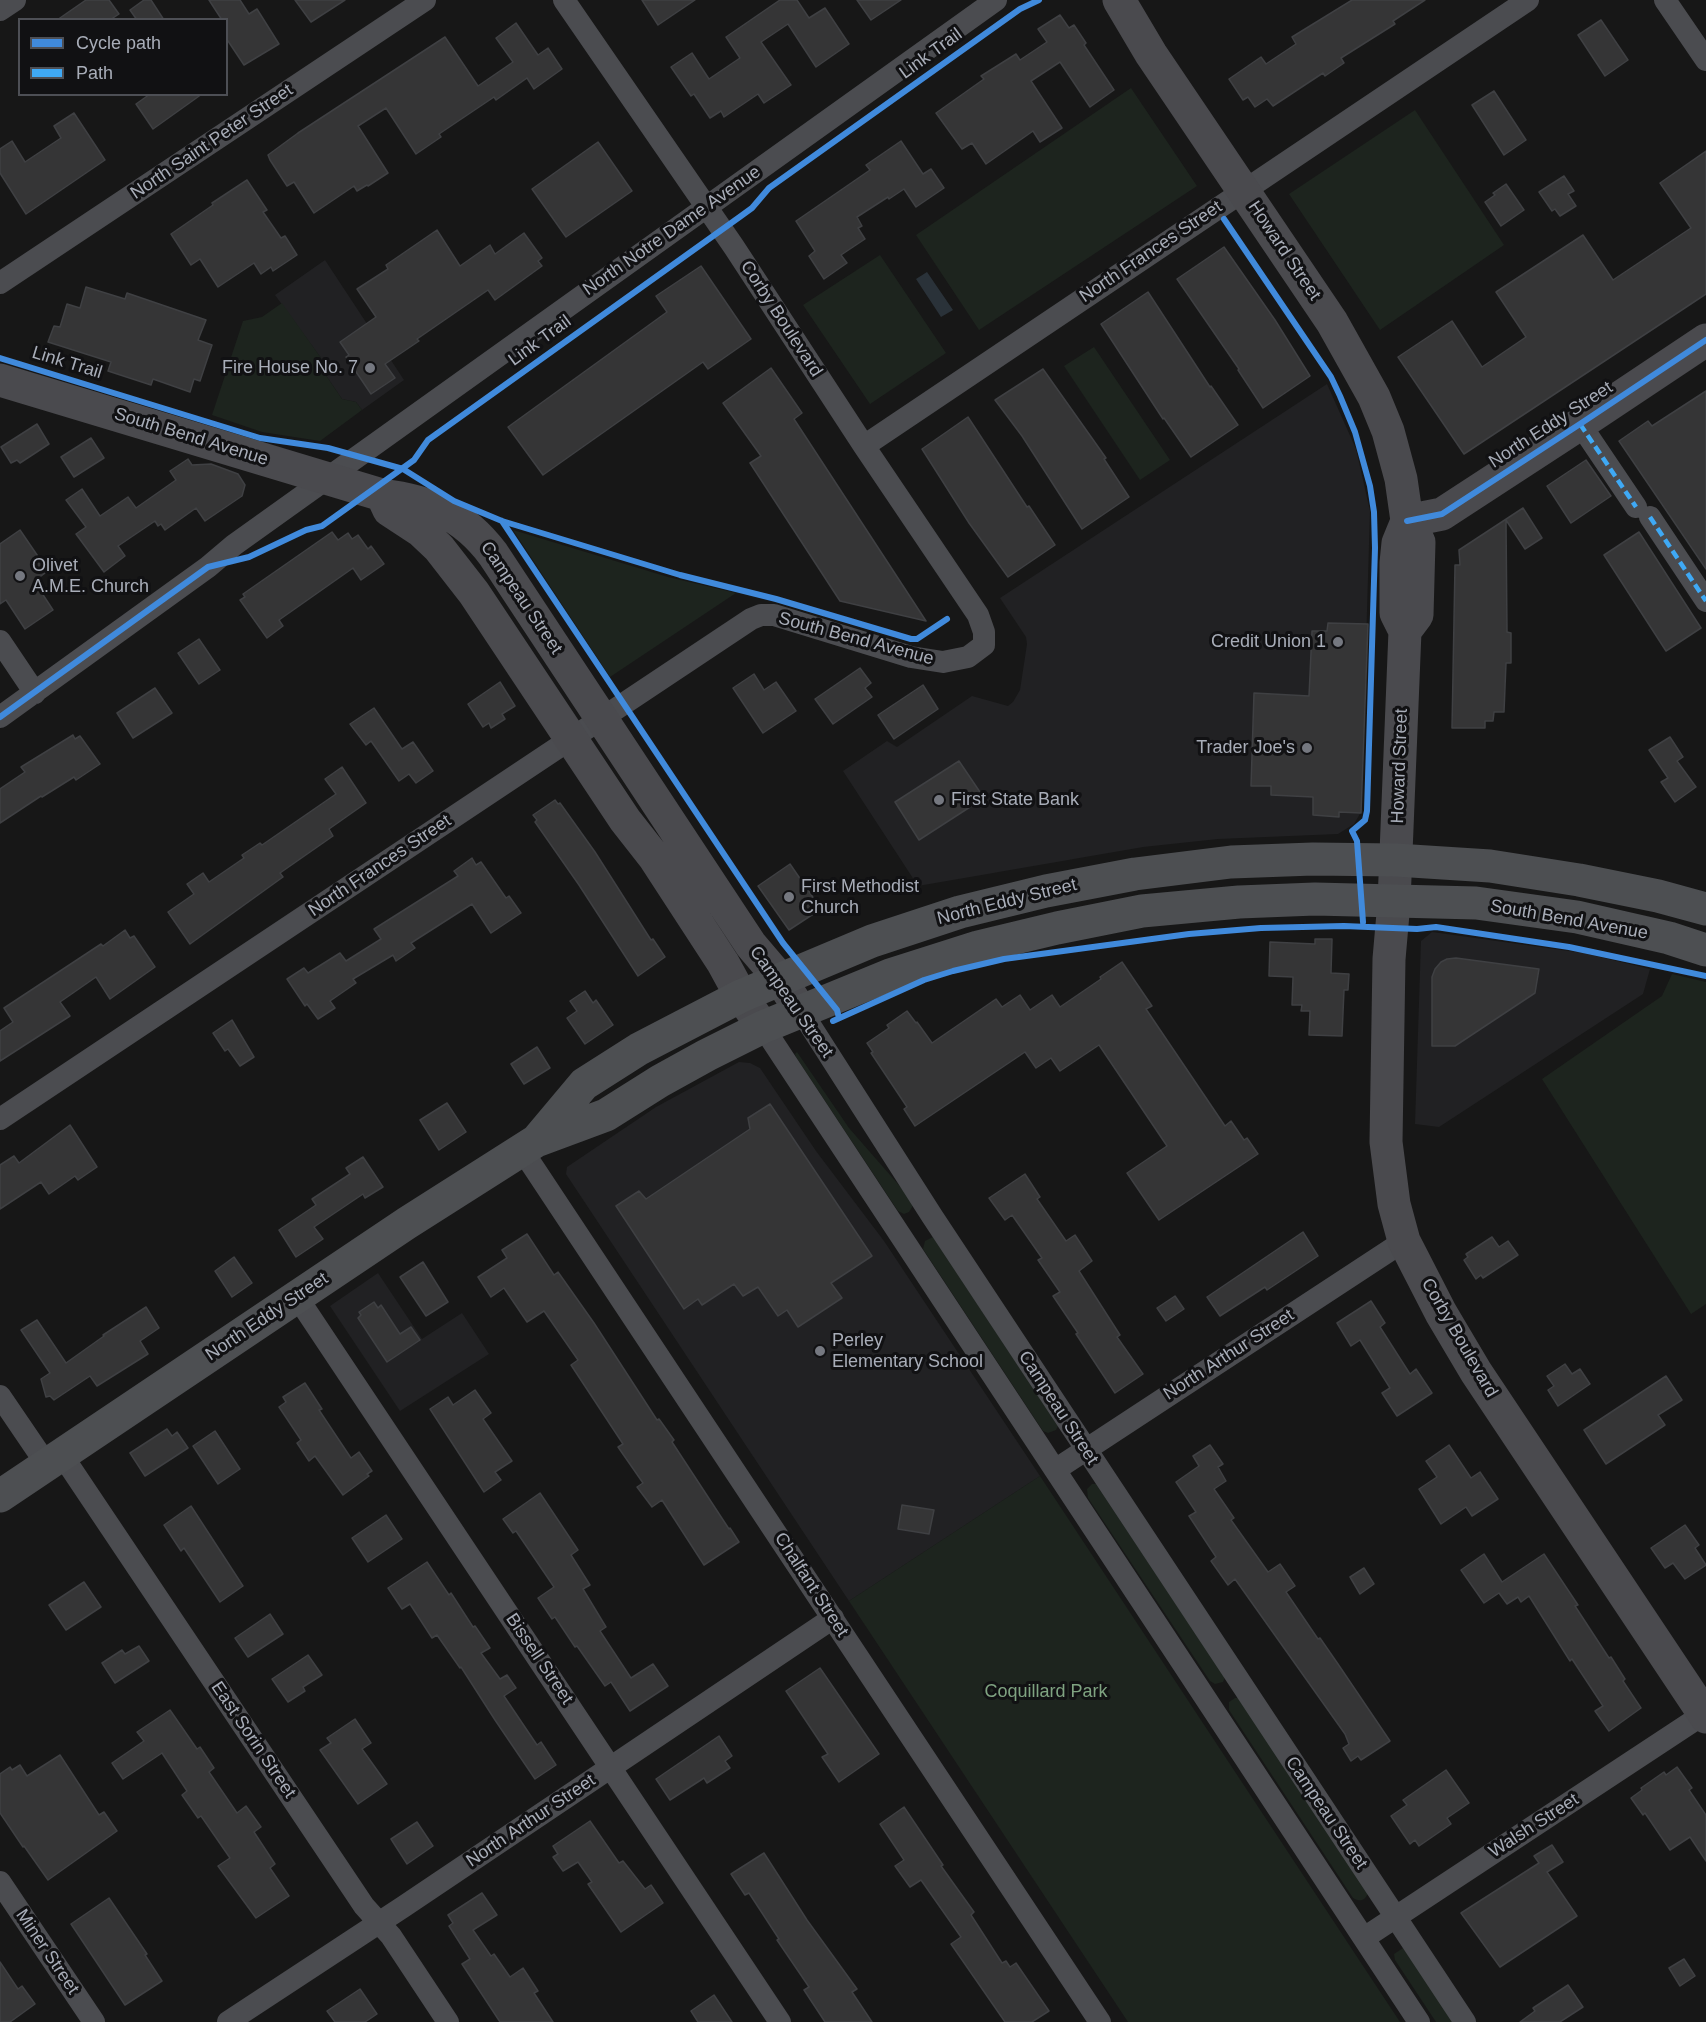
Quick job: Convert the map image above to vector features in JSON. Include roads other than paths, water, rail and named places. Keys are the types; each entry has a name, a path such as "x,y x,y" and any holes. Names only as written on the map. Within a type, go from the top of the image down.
{"main road":[{"name":"North Eddy Street","path":"529,1145 584,1084 639,1049 741,996 780,979 872,941 960,912 1046,891 1113,878 1231,862 1312,859 1396,860"},
{"path":"1396,860 1490,866 1579,880 1658,896 1706,909"},
{"name":"North Eddy Street","path":"0,1496 529,1145 606,1115 679,1071 801,1011 890,975 978,947 1132,913 1239,902 1315,898 1394,902"},
{"name":"South Bend Avenue","path":"1394,902 1476,903 1577,917 1669,938 1706,950"}],"street":[{"path":"0,10 15,0"},
{"name":"North Saint Peter Street","path":"0,283 424,0"},
{"name":"Corby Boulevard","path":"564,0 706,206 978,615 984,632 984,645"},
{"name":"North Notre Dame Avenue","path":"0,717 208,567 234,545 996,0"},
{"name":"Howard Street","path":"1119,0 1151,54 1332,321 1354,357 1388,431 1401,479 1407,521 1398,543 1396,563 1396,613 1405,631 1394,902"},
{"name":"North Frances Street","path":"864,446 1528,0"},
{"path":"1665,0 1706,60"},
{"name":"North Eddy Street","path":"1407,521 1442,514 1706,340"},
{"name":"South Bend Avenue","path":"0,380 381,495"},
{"path":"1580,424 1706,601"},
{"name":"Campeau Street","path":"381,495 407,498 447,513 474,532 493,554 751,945 780,979 932,1216 1465,2022"},
{"name":"Campeau Street","path":"381,495 389,510 421,531 440,548 457,569 625,820 654,857 723,963 741,996 1419,2022"},
{"name":"North Frances Street","path":"0,1119 740,625 761,615"},
{"name":"South Bend Avenue","path":"761,615 774,615 911,657 943,662 968,657 984,645"},
{"path":"0,641 35,693"},
{"name":"Corby Boulevard","path":"1394,902 1389,959 1386,1142 1394,1204 1404,1240 1441,1313 1476,1372 1705,1715"},
{"name":"Chalfant Street","path":"529,1145 833,1618 1100,2022"},
{"name":"North Arthur Street","path":"1055,1470 1404,1240"},
{"name":"Bissell Street","path":"297,1297 780,2022"},
{"name":"East Sorin Street","path":"0,1396 54,1460 364,1906 391,1936 448,2022"},
{"name":"North Arthur Street","path":"228,2022 833,1618"},
{"name":"Walsh Street","path":"1364,1938 1705,1715"},
{"name":"Miner Street","path":"0,1882 94,2022"}],"place":[{"name":"Fire House No. 7","path":"370,368"},
{"name":"Olivet A.M.E. Church","path":"20,576"},
{"name":"Credit Union 1","path":"1338,642"},
{"name":"Trader Joe's","path":"1307,748"},
{"name":"First State Bank","path":"939,800"},
{"name":"First Methodist Church","path":"789,897"},
{"name":"Perley Elementary School","path":"820,1351"}],"park label":[{"name":"Coquillard Park","path":"1046,1692"}]}
